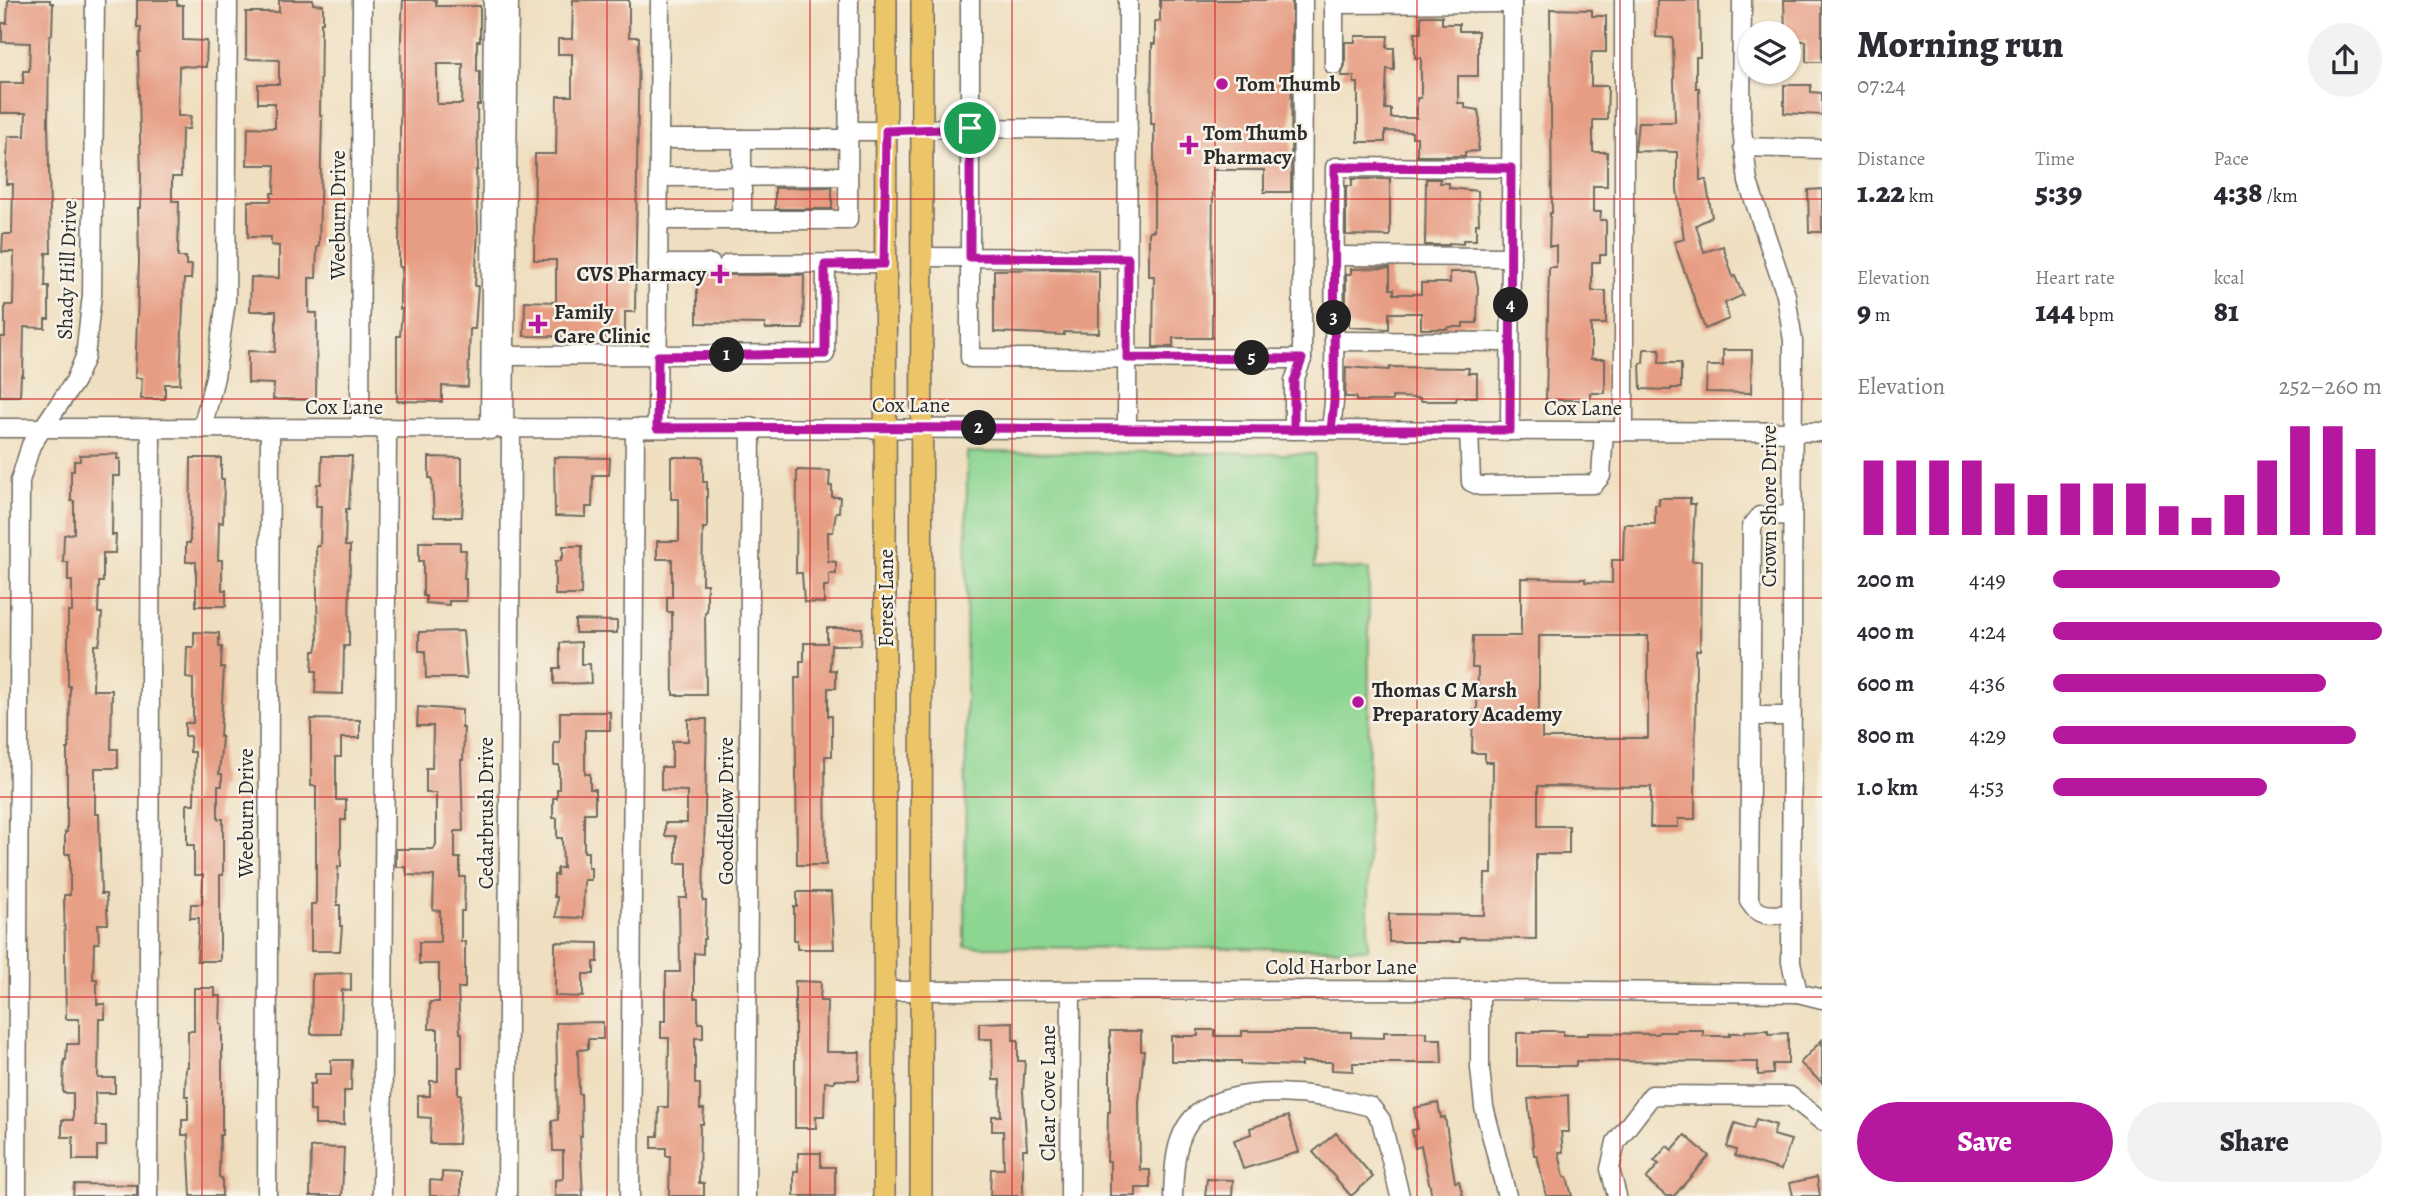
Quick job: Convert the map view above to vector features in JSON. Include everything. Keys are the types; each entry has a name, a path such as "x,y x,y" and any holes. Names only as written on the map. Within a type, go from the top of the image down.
{"main road":[{"name":"Forest Lane","path":"884,1196 886,0"},
{"name":"Forest Lane","path":"920,1196 922,0"},
{"path":"886,131 921,131"}],"street":[{"name":"Shady Hill Drive","path":"17,1196 20,481 31,445 75,381 85,357 90,330 95,0"},
{"path":"202,429 215,377 226,301 229,0"},
{"name":"Weeburn Drive","path":"360,429 362,0"},
{"path":"493,0 501,430"},
{"path":"501,430 509,0"},
{"path":"657,428 660,0"},
{"path":"658,220 848,220 849,0"},
{"path":"970,0 970,358 1302,359"},
{"path":"1127,429 1128,0"},
{"path":"1294,430 1294,381 1302,359 1303,0"},
{"path":"1624,0 1624,431"},
{"name":"Crown Shore Drive","path":"1742,0 1741,120 1748,182 1786,295 1793,341 1789,914 1791,962 1798,993"},
{"path":"1335,65 1334,2 1512,2 1510,430"},
{"path":"921,131 940,128 1128,129"},
{"path":"659,139 742,139 886,131"},
{"path":"742,139 742,220"},
{"path":"1743,147 1822,149"},
{"path":"1331,430 1335,167 1511,168"},
{"path":"659,177 848,176"},
{"path":"1334,256 1511,257"},
{"path":"921,257 1128,258"},
{"path":"658,264 884,264"},
{"path":"504,356 825,354 825,265"},
{"path":"1334,341 1510,342"},
{"name":"Cox Lane","path":"0,428 501,430 751,427 1822,432"},
{"name":"Goodfellow Drive","path":"747,1196 751,427"},
{"path":"630,1196 635,428"},
{"path":"148,1196 151,429"},
{"name":"Weeburn Drive","path":"267,1196 270,429"},
{"path":"382,1196 387,429"},
{"name":"Cedarbrush Drive","path":"501,430 507,1196"},
{"path":"1469,430 1471,482 1480,486 1594,484 1601,476 1604,431"},
{"path":"1789,914 1763,915 1754,910 1749,901 1752,526 1760,516 1792,515"},
{"path":"1752,716 1791,716"},
{"path":"1480,990 1480,1068 1484,1107 1507,1196"},
{"name":"Cold Harbor Lane","path":"884,991 1480,990 1798,993"},
{"name":"Clear Cove Lane","path":"1070,1196 1071,991"},
{"path":"1798,993 1822,999"},
{"path":"1173,1196 1174,1161 1182,1135 1196,1115 1219,1101 1252,1095 1293,1094 1371,1107 1381,1120 1401,1196"},
{"path":"1617,1196 1610,1168 1616,1142 1652,1095 1790,1096 1822,1121"}],"green space":[{"path":"967,452 1315,454 1314,568 1369,569 1368,949 965,947"}],"building":[{"path":"8,0 50,0 50,3 53,3 52,35 49,43 48,123 51,253 46,253 45,286 49,286 49,319 45,319 45,328 24,327 20,396 0,396 0,337 5,337 5,305 13,305 14,252 2,252 3,234 12,234 13,184 6,184 8,136 25,136 26,113 0,113 0,83 23,83 23,71 29,71 30,43 2,42 2,23 7,23"},
{"path":"137,0 177,0 177,5 183,5 183,40 207,41 206,67 179,66 178,116 191,116 189,129 182,129 181,177 172,177 172,201 179,201 178,257 186,257 186,265 192,265 191,279 184,279 180,384 165,384 165,399 141,399 142,378 135,378 141,177 138,52 141,27 137,27"},
{"path":"279,0 313,0 313,4 323,5 319,247 316,278 309,278 309,313 317,313 316,400 273,399 274,384 248,383 248,351 275,352 276,337 276,311 250,311 251,277 279,278 279,246 271,245 271,237 248,237 248,201 271,201 275,165 247,165 248,127 275,128 275,103 258,103 258,84 279,84 279,60 246,59 246,12 279,12"},
{"path":"403,0 436,0 436,6 480,6 480,41 477,41 480,105 477,105 478,229 475,286 478,286 475,329 470,329 468,387 442,386 442,402 397,401 397,336 400,336 402,309 402,267 399,267","holes":["437,64 463,64 462,104 437,104"]},
{"path":"573,0 629,0 629,37 639,37 635,312 625,312 625,337 524,336 525,301 556,302 556,260 534,260 535,154 556,154 557,96 572,96 572,54 558,54 558,39 572,39"},
{"name":"Tom Thumb","path":"1160,0 1292,0 1291,192 1264,192 1264,170 1213,170 1212,338 1173,338 1173,347 1153,347 1154,276 1149,276 1149,231 1154,231 1152,44 1155,44 1155,21 1160,21"},
{"path":"1657,0 1699,0 1700,57 1696,57 1696,88 1699,88 1700,180 1706,180 1712,217 1696,225 1704,252 1723,246 1733,277 1735,276 1743,295 1725,303 1729,319 1705,329 1674,242 1684,239 1677,189 1677,152 1635,151 1638,122 1675,122 1673,38 1656,37"},
{"path":"1784,0 1822,0 1822,62 1806,62 1806,41 1801,41 1801,21 1785,21"},
{"path":"1550,9 1592,10 1592,16 1606,16 1606,52 1592,52 1591,60 1591,86 1608,86 1607,120 1593,120 1593,152 1607,152 1607,186 1593,186 1593,212 1601,212 1600,220 1606,220 1606,255 1600,255 1600,262 1592,262 1592,291 1606,291 1606,324 1591,324 1591,359 1605,359 1605,393 1590,393 1590,400 1546,400 1549,267 1556,267 1556,246 1549,246 1552,213"},
{"path":"1421,16 1442,16 1442,24 1459,24 1459,31 1478,31 1478,76 1458,76 1458,103 1465,103 1465,108 1478,110 1480,121 1478,151 1465,152 1465,156 1417,156 1417,137 1412,137 1412,132 1385,131 1385,142 1358,142 1358,83 1354,83 1354,76 1341,76 1345,65 1345,42 1355,42 1355,36 1388,36 1387,48 1394,48 1394,70 1387,69 1385,109 1391,109 1391,118 1417,118 1417,98 1421,98 1421,58 1415,58 1415,33 1421,33"},
{"path":"1784,85 1811,85 1811,92 1822,93 1822,115 1784,113"},
{"path":"1352,179 1390,179 1390,236 1346,235 1346,186 1352,186"},
{"path":"1426,179 1440,179 1440,183 1449,183 1449,188 1478,191 1479,224 1476,224 1476,240 1463,240 1463,244 1425,245"},
{"path":"832,187 832,209 775,209 775,188"},
{"path":"1822,189 1822,232 1809,232 1808,190"},
{"path":"1390,268 1390,289 1394,289 1394,294 1421,294 1421,283 1450,283 1450,272 1475,272 1478,287 1477,323 1463,323 1463,327 1448,329 1421,329 1421,313 1389,313 1389,329 1349,327 1349,322 1346,322 1346,274 1351,274 1351,269"},
{"path":"994,270 1099,271 1099,333 1064,332 1064,335 994,332"},
{"name":"CVS Pharmacy","path":"719,271 728,275 804,275 803,329 765,329 765,324 697,323 697,275 712,275"},
{"path":"1644,349 1660,349 1659,363 1681,363 1681,388 1641,389 1640,363 1643,363"},
{"path":"1723,350 1752,350 1751,393 1706,392 1707,366 1723,366"},
{"path":"1346,367 1389,370 1390,367 1469,368 1468,373 1477,373 1477,397 1457,397 1456,401 1420,401 1420,398 1392,397 1392,401 1356,401 1356,397 1345,397"},
{"path":"118,454 120,476 113,476 112,535 116,535 115,553 103,553 103,582 99,582 98,613 102,613 101,633 99,645 94,645 93,690 112,690 111,749 118,749 118,768 95,768 95,814 99,814 101,894 106,894 108,924 98,924 99,943 94,943 93,979 97,979 97,1004 105,1004 105,1019 99,1019 98,1078 115,1078 115,1093 95,1093 96,1126 106,1126 106,1146 97,1146 97,1160 73,1160 73,1137 62,1137 62,1120 73,1120 73,1093 63,1093 64,1060 67,1044 79,1044 79,1019 66,1019 64,895 70,895 70,854 65,854 65,832 70,686 68,612 72,612 72,581 68,581 68,562 63,562 64,535 74,533 71,471 74,471 74,461 80,461 80,455"},
{"path":"322,456 352,456 345,546 350,546 349,646 344,646 343,694 315,693 316,671 312,671 313,651 316,651 318,642 316,546 320,546 321,506 316,506 317,484 321,484"},
{"path":"429,457 462,458 462,517 434,517"},
{"path":"554,457 610,458 609,475 593,475 592,507 586,507 586,517 555,516"},
{"path":"671,457 703,457 703,482 707,482 707,528 703,528 702,584 707,584 706,695 673,695 672,612 667,612 667,597 672,597 672,559 657,559 657,541 679,541 679,499 671,499"},
{"path":"191,458 221,458 221,479 224,479 223,523 219,522 218,560 222,560 222,590 226,590 226,606 196,606 196,562 186,562 186,543 190,543"},
{"path":"797,470 830,471 829,486 832,486 832,497 840,497 833,532 828,532 828,561 836,562 836,574 829,574 829,586 824,586 824,603 804,602 802,573 796,573"},
{"path":"1659,498 1690,498 1690,504 1695,504 1692,561 1701,561 1700,650 1696,650 1695,819 1678,819 1678,827 1650,827 1651,787 1538,786 1538,826 1569,826 1569,854 1536,854 1536,939 1460,938 1460,942 1389,942 1389,914 1484,915 1485,874 1492,874 1493,762 1485,762 1485,753 1472,753 1478,668 1472,668 1473,636 1521,636 1521,578 1585,579 1585,582 1612,583 1612,560 1623,560 1624,524 1655,524 1655,505 1659,505","holes":["1539,636 1648,636 1648,738 1542,738 1542,717 1539,717"]},
{"path":"419,542 460,542 460,550 466,550 466,601 449,601 449,605 426,603 426,596 423,596 423,561 419,561"},
{"path":"563,546 582,546 581,595 555,595 555,561 561,561"},
{"path":"575,620 617,621 617,633 575,633"},
{"path":"827,628 862,628 861,645 831,645 830,670 836,670 836,688 828,688 828,716 832,716 832,756 825,756 826,865 797,865 795,678 800,678 804,643 827,643"},
{"path":"463,631 467,678 426,678 425,651 419,651 419,632"},
{"path":"194,632 219,633 219,647 222,647 221,668 224,668 219,774 222,774 222,786 218,786 218,819 223,819 220,961 197,961 199,918 190,918 191,904 202,904 203,875 194,875 194,845 187,845 187,804 194,804 195,752 190,752 190,736 185,736 185,723 193,723 193,679 186,678 187,647 194,647"},
{"path":"581,642 581,664 590,664 591,683 554,684 554,668 560,668 560,643"},
{"path":"418,707 462,710 464,728 461,760 463,831 455,831 455,858 460,858 460,877 465,877 461,942 465,942 465,988 458,988 462,1067 458,1067 458,1094 461,1094 458,1144 430,1144 431,1118 418,1117 418,1096 430,1096 430,1081 438,1081 438,1029 429,1029 430,1002 439,1002 439,964 419,964 419,942 440,942 440,911 433,910 434,876 407,875 406,867 396,867 396,849 434,849 436,844 436,793 426,793 426,768 432,768 433,726 417,726"},
{"path":"560,712 610,712 610,730 585,730 585,774 590,774 590,789 595,789 595,813 584,813 584,852 588,852 591,880 584,880 583,918 556,917 554,875 557,875 557,868 563,868 562,838 557,838 557,818 553,818 553,798 557,798 559,789 559,765 554,765 554,743 560,743"},
{"path":"311,719 360,720 360,738 341,738 341,757 336,757 336,800 346,800 346,820 341,820 341,867 338,867 337,905 340,905 342,926 340,951 311,951 311,904 316,904 316,786 311,786"},
{"path":"688,719 707,719 703,901 706,901 705,939 703,954 694,953 694,998 698,998 698,1023 703,1023 703,1038 695,1038 695,1084 700,1084 700,1109 704,1109 703,1124 700,1124 699,1183 704,1183 704,1196 669,1196 670,1156 666,1156 666,1148 652,1148 652,1136 658,1136 659,1107 668,1107 669,1038 661,1038 661,1021 666,1021 666,972 680,972 679,898 687,898 687,863 676,863 676,836 665,836 665,823 687,823 687,791 661,790 661,767 672,767 672,741 688,741"},
{"path":"797,892 831,892 834,949 797,949 797,940 794,940 794,907 797,907"},
{"path":"555,942 598,943 598,962 594,962 594,974 583,974 583,997 555,996"},
{"path":"351,973 351,991 342,990 341,1034 311,1034 312,974"},
{"path":"795,981 821,982 820,1001 827,1001 826,1052 860,1052 859,1080 825,1082 824,1116 816,1116 816,1128 795,1128"},
{"path":"194,988 215,988 215,996 221,996 222,1135 219,1177 222,1178 222,1196 191,1196 188,1135 182,1135 182,1120 188,1120 186,1067 188,1031 194,1031"},
{"path":"603,1022 603,1039 588,1039 588,1049 578,1050 583,1196 555,1196 555,1180 563,1179 563,1151 553,1151 552,1121 558,1120 556,1023"},
{"path":"1013,1022 1013,1040 1018,1040 1018,1061 1025,1061 1023,1092 1027,1149 1023,1149 1023,1196 990,1196 991,1169 1004,1169 1003,1131 992,1131 992,1116 1001,1116 1000,1080 993,1080 992,1039 979,1039 979,1023"},
{"path":"1198,1030 1215,1030 1215,1036 1242,1036 1242,1031 1312,1031 1351,1032 1351,1037 1384,1038 1384,1032 1427,1032 1427,1039 1441,1039 1442,1063 1353,1063 1353,1071 1332,1070 1332,1062 1301,1062 1301,1066 1241,1064 1241,1061 1171,1061 1171,1036 1198,1036"},
{"path":"1676,1030 1703,1030 1703,1036 1730,1036 1730,1033 1768,1030 1768,1034 1788,1033 1788,1064 1773,1064 1773,1074 1758,1075 1758,1062 1576,1061 1576,1066 1517,1066 1517,1033 1563,1031 1563,1035 1658,1034"},
{"path":"1110,1031 1141,1031 1141,1051 1144,1051 1139,1102 1140,1170 1150,1170 1150,1188 1136,1188 1136,1196 1110,1196 1110,1161 1107,1161"},
{"path":"1822,1040 1822,1083 1800,1063"},
{"path":"331,1060 352,1060 351,1091 344,1091 344,1125 315,1125 315,1111 310,1111 310,1084 315,1084 315,1074 331,1074"},
{"path":"1568,1095 1569,1132 1561,1132 1563,1152 1559,1152 1564,1177 1567,1177 1572,1196 1546,1196 1537,1155 1534,1155 1528,1099"},
{"path":"1438,1103 1441,1118 1445,1117 1455,1182 1459,1181 1463,1196 1432,1196 1421,1146 1415,1148 1412,1130 1418,1129 1414,1108"},
{"path":"1288,1116 1299,1152 1243,1169 1234,1140 1251,1134 1250,1128"},
{"path":"1756,1119 1776,1125 1773,1135 1791,1140 1781,1170 1735,1156 1736,1150 1727,1147 1735,1123 1753,1129"},
{"path":"1336,1133 1373,1177 1351,1196 1313,1152"},
{"path":"1685,1135 1709,1156 1674,1196 1666,1196 1646,1179 1659,1164 1654,1161 1667,1146 1672,1150"},
{"path":"311,1147 344,1148 342,1196 310,1196"},
{"path":"798,1153 821,1153 821,1167 835,1167 835,1196 794,1196 794,1171 798,1171"},
{"path":"442,1172 461,1173 461,1196 430,1196 430,1180 442,1181"},
{"path":"1817,1177 1820,1196 1793,1196 1790,1183"},
{"path":"1207,1179 1233,1180 1232,1196 1205,1196"},
{"path":"74,1184 137,1185 137,1196 73,1196"}],"place":[{"name":"Tom Thumb","path":"1222,84"},
{"name":"Tom Thumb Pharmacy","path":"1189,145"},
{"name":"CVS Pharmacy","path":"720,274"},
{"name":"Family Care Clinic","path":"538,324"},
{"name":"Thomas C Marsh Preparatory Academy","path":"1358,702"}],"route":[{"path":"970,128 886,131 884,264 825,265 825,354 658,356 657,428 751,427 1034,428 1294,430 1331,430 1334,402 1335,167 1511,168 1510,430 1294,430 1294,381 1302,359 1127,358 1128,258 970,257 970,128"}]}
